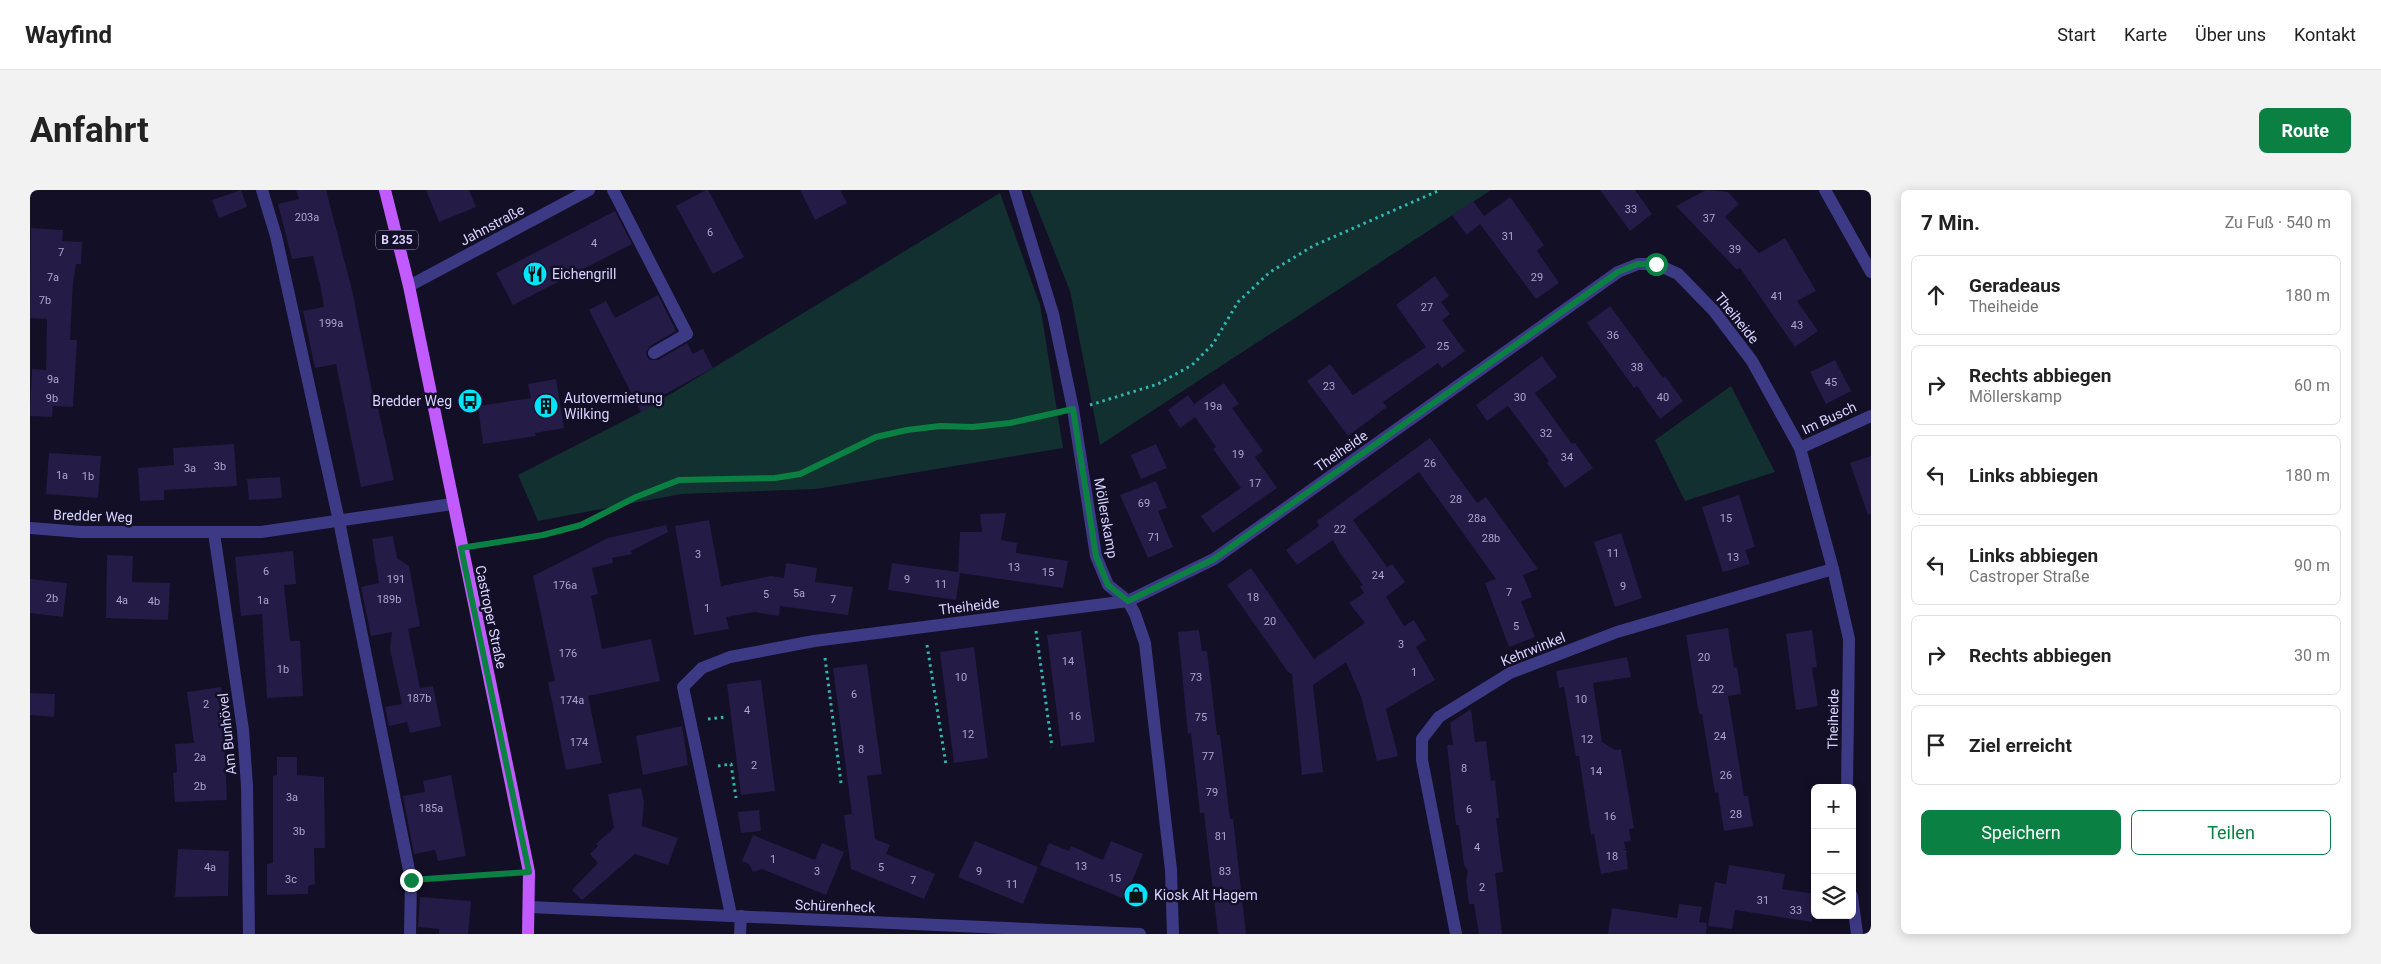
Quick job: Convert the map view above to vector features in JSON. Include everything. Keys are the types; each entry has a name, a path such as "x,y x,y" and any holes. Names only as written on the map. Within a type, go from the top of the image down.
{"main road":[{"name":"Castroper Straße","path":"385,190 408,286 529,872 528,934"}],"street":[{"path":"262,190 276,236 339,521 411,880 410,934"},
{"name":"Jahnstraße","path":"408,286 589,190"},
{"path":"613,190 687,334 654,353"},
{"name":"Möllerskamp","path":"1015,190 1054,314 1073,409 1096,556 1108,585 1128,601 1135,614 1145,643 1172,870 1173,934"},
{"path":"1826,190 1871,272"},
{"name":"Theiheide","path":"740,934 700,769 683,687 702,668 730,657 822,640 1128,601 1214,559 1618,272 1638,264 1656,264 1678,274 1714,311 1752,361 1800,448 1833,569 1849,639 1846,784"},
{"name":"Im Busch","path":"1800,448 1871,416"},
{"name":"Bredder Weg","path":"30,528 81,532 261,532 452,504"},
{"name":"Am Bunhövel","path":"214,533 243,730 247,786 249,934"},
{"name":"Kehrwinkel","path":"1456,934 1422,760 1422,739 1439,717 1510,673 1617,632 1833,569"},
{"name":"Schürenheck","path":"529,907 1140,934"},
{"path":"1855,919 1857,934"}],"path":[{"path":"461,548 543,535 581,525 636,497 679,480 775,478 800,474 876,437 907,430 940,426 973,427 1010,423 1073,409 1158,384 1192,365 1213,344 1238,302 1270,272 1313,246 1440,190"},
{"path":"1034,613 1052,747"},
{"path":"924,627 946,765"},
{"path":"822,640 841,783"},
{"path":"700,769 731,764 736,798"},
{"path":"411,880 529,872"}],"green space":[{"path":"1030,190 1491,190 1100,445 1070,291"},
{"path":"1000,193 1040,305 1063,448 816,489 681,494 538,521 518,475 641,412"},
{"path":"1731,386 1775,472 1685,501 1655,440"}],"building":[{"path":"241,190 247,207 219,218 212,200"},
{"path":"296,190 326,190 352,290 373,396 375,395 394,480 361,487 336,364 315,368 303,311 324,307 320,284 313,256 292,259 278,204 299,199"},
{"path":"426,190 469,190 476,207 439,222"},
{"path":"708,190 744,257 713,274 676,206"},
{"path":"800,190 840,190 847,203 815,220"},
{"path":"1600,190 1635,190 1652,214 1630,231"},
{"path":"1706,190 1728,192 1739,204 1725,217 1759,253 1785,238 1816,291 1797,301 1818,331 1795,347 1740,268 1737,270 1676,206"},
{"path":"1510,197 1544,245 1537,251 1559,283 1536,299 1480,224 1467,235 1452,215 1473,201 1484,216"},
{"path":"615,211 632,244 513,305 496,273"},
{"path":"31,228 63,230 62,241 82,242 81,264 76,264 73,283 70,340 77,340 73,407 53,406 52,417 30,416 32,369 46,370 47,319 30,318"},
{"path":"1435,276 1449,296 1441,302 1450,314 1442,320 1465,351 1442,368 1438,363 1383,402 1387,407 1348,436 1307,381 1330,364 1353,395 1426,347 1396,305"},
{"path":"658,295 676,331 650,346 646,352 647,357 650,360 658,360 687,343 693,354 703,349 713,368 656,399 658,403 641,412 589,310 606,301 615,318"},
{"path":"1610,306 1663,378 1665,376 1683,401 1660,419 1637,386 1634,388 1587,323"},
{"path":"1542,356 1557,377 1535,393 1572,444 1575,443 1593,468 1565,488 1547,463 1549,461 1508,406 1487,421 1476,405"},
{"path":"1835,360 1851,391 1826,404 1810,372"},
{"path":"556,379 564,428 535,433 536,436 483,444 478,406 531,398 528,384"},
{"path":"1224,383 1239,404 1232,408 1263,451 1255,457 1277,488 1213,533 1201,516 1241,488 1213,449 1216,447 1195,417 1180,428 1168,410 1188,395 1194,404"},
{"path":"1430,438 1477,503 1486,497 1538,569 1523,575 1532,597 1521,601 1535,637 1509,647 1485,583 1496,579 1419,472 1353,520 1387,567 1392,564 1405,582 1386,597 1404,626 1414,620 1426,640 1416,647 1435,680 1386,709 1398,756 1377,761 1361,697 1346,662 1313,685 1323,772 1302,775 1292,674 1288,672 1227,585 1251,568 1314,659 1365,623 1349,603 1364,593 1360,587 1363,585 1333,540 1297,565 1286,550 1319,526 1317,521"},
{"path":"234,444 237,486 164,490 164,500 140,501 138,468 174,465 173,448"},
{"path":"1156,444 1167,468 1141,479 1131,455"},
{"path":"49,453 101,456 98,498 46,494"},
{"path":"1871,456 1871,514 1868,515 1850,463"},
{"path":"280,477 282,498 249,500 247,479"},
{"path":"1156,481 1167,508 1158,511 1173,547 1148,558 1120,495"},
{"path":"1739,495 1755,547 1745,550 1750,564 1723,572 1702,507"},
{"path":"1006,513 1001,540 1017,543 1016,553 1068,561 1063,588 960,573 956,600 888,590 892,563 958,572 960,532 982,532 980,514"},
{"path":"709,520 721,586 771,576 784,578 786,563 817,568 815,582 853,587 848,615 780,606 779,616 755,612 726,617 729,629 694,635 675,526"},
{"path":"666,525 668,532 631,551 632,554 612,558 613,563 592,568 598,594 591,596 602,649 651,639 660,681 588,696 602,763 566,770 548,682 555,681 533,576 608,538"},
{"path":"1621,533 1642,598 1615,607 1594,542"},
{"path":"393,536 397,558 409,566 420,626 408,629 420,688 433,686 441,726 410,733 407,722 389,726 385,707 402,704 390,649 392,632 371,636 361,587 379,583 372,539"},
{"path":"293,551 296,584 284,585 290,641 300,641 303,696 267,698 262,614 241,616 235,557"},
{"path":"107,555 133,556 132,582 170,583 168,620 106,618"},
{"path":"30,579 67,583 63,617 30,613"},
{"path":"1728,628 1734,668 1737,667 1741,694 1728,696 1744,796 1748,796 1753,826 1724,831 1718,792 1715,793 1702,714 1699,714 1686,635"},
{"path":"1199,630 1202,651 1207,651 1230,819 1233,819 1246,934 1218,934 1204,813 1200,813 1191,733 1188,734 1178,632"},
{"path":"1812,630 1817,667 1812,668 1818,706 1796,710 1786,634"},
{"path":"1081,631 1095,742 1061,746 1047,635"},
{"path":"974,647 988,758 954,763 940,652"},
{"path":"1627,657 1631,677 1593,683 1602,742 1615,750 1621,749 1634,828 1629,829 1631,841 1624,842 1626,849 1621,850 1626,850 1628,869 1601,874 1594,834 1591,835 1579,756 1576,756 1564,687 1559,688 1556,671"},
{"path":"867,664 882,774 867,776 875,839 890,845 886,854 935,874 924,899 851,869 844,815 852,814 833,668"},
{"path":"761,680 775,791 741,795 727,684"},
{"path":"221,687 225,717 223,717 227,800 175,802 173,773 177,772 175,744 194,743 187,692"},
{"path":"30,693 55,694 54,717 30,715"},
{"path":"1471,709 1475,742 1486,741 1491,781 1495,780 1499,818 1496,818 1503,872 1495,873 1502,934 1479,934 1474,904 1469,904 1466,879 1468,871 1464,865 1459,825 1456,825 1447,745 1453,745 1450,723"},
{"path":"682,726 688,765 643,775 636,736"},
{"path":"277,757 297,757 297,775 324,777 325,848 314,848 315,884 308,886 308,894 267,895 267,864 273,863 273,776 277,775"},
{"path":"451,775 466,856 438,861 435,850 414,854 403,796 425,792 423,781"},
{"path":"641,788 644,802 642,826 678,838 668,865 635,854 582,900 572,890 598,863 590,854 598,846 596,844 614,828 608,794"},
{"path":"759,810 761,831 741,833 738,812"},
{"path":"753,835 815,860 822,843 844,852 826,895 762,869 753,872 749,864 742,861"},
{"path":"975,841 1038,867 1023,904 958,877"},
{"path":"1111,841 1143,854 1125,899 1040,865 1049,843 1069,851 1071,846 1103,860"},
{"path":"178,849 229,851 228,896 175,897"},
{"path":"1729,865 1785,874 1782,889 1811,893 1812,922 1735,910 1732,929 1708,926 1715,882 1726,884"},
{"path":"420,897 471,901 468,934 439,934 439,929 418,927"},
{"path":"1679,904 1702,907 1699,922 1707,923 1706,934 1608,934 1612,908 1677,918"}],"place":[{"name":"Eichengrill","path":"535,274"},
{"name":"Bredder Weg","path":"470,401"},
{"name":"Autovermietung Wilking","path":"546,406"},
{"name":"Kiosk Alt Hagem","path":"1136,895"}],"route":[{"path":"411,880 529,872 461,548 543,535 581,525 636,497 679,480 701,478 775,478 800,474 876,437 907,430 940,426 973,427 1010,423 1073,409 1096,556 1100,570 1108,585 1128,601 1214,559 1618,272 1638,264 1656,264"}]}
